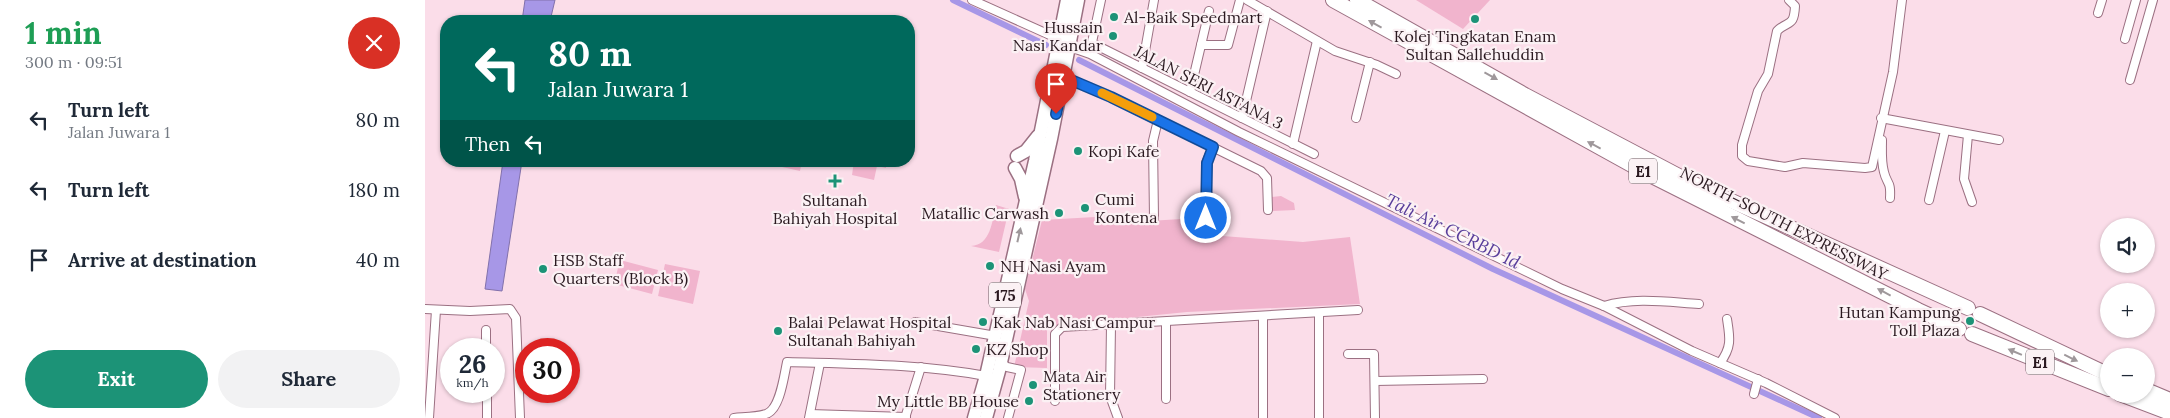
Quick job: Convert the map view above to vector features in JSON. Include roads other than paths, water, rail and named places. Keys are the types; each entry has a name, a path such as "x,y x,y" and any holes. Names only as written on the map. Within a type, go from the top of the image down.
{"highway":[{"name":"175","path":"986,418 1000,362 1039,168 1064,77 1067,0"},
{"name":"175","path":"974,418 996,336 1026,202 1039,168 1041,131 1078,0"},
{"name":"NORTH–SOUTH EXPRESSWAY","path":"1333,0 1648,174 1918,310 2100,385"},
{"name":"NORTH–SOUTH EXPRESSWAY","path":"1357,0 1525,95 1686,180 1974,311 2100,371"},
{"path":"1026,202 1024,187 1016,162 1041,131"},
{"path":"2155,394 2170,400"},
{"path":"2144,403 2170,413"}],"street":[{"path":"972,0 1090,54 1239,132 1720,363 1756,387 1835,418"},
{"path":"1090,54 1101,0"},
{"path":"1142,68 1154,0"},
{"path":"1201,45 1228,45 1239,0"},
{"path":"1247,0 1342,54 1369,62 1396,74"},
{"path":"1789,0 1795,6 1792,20 1789,25 1777,31 1767,78 1759,88 1747,125 1741,151 1743,158 1785,167 1797,163 1869,168 1875,160 1894,63 1902,0"},
{"path":"2098,13 2102,0"},
{"path":"2125,39 2136,0"},
{"path":"2130,80 2153,0"},
{"path":"1190,92 1209,11"},
{"path":"1242,118 1267,11"},
{"path":"1293,144 1317,41"},
{"name":"JALAN SERI ASTANA 3","path":"1092,43 1314,154"},
{"path":"1356,118 1369,62"},
{"path":"1064,77 1158,120 1265,173 1268,188 1268,210"},
{"path":"1883,119 1999,140"},
{"path":"1883,119 1881,158 1885,176 1891,186 1890,198"},
{"path":"1154,219 1153,141 1158,120"},
{"path":"1929,200 1945,131"},
{"path":"1968,135 1964,179 1972,202"},
{"path":"1206,218 1207,163 1213,147"},
{"path":"1604,306 1623,302 1662,300 1699,304"},
{"path":"425,309 510,309 514,313 520,418"},
{"path":"429,418 436,310"},
{"path":"1055,401 1055,341 1057,330 1062,327 1358,310"},
{"path":"1319,313 1319,418"},
{"path":"1263,316 1263,418"},
{"path":"1720,363 1729,350 1727,319"},
{"path":"915,322 996,336"},
{"path":"1166,322 1166,399"},
{"path":"1111,325 1110,396 1118,418"},
{"path":"485,330 485,338"},
{"path":"1348,354 1374,354 1375,418"},
{"path":"735,418 767,414 773,410 777,402 787,362 921,367 949,369 986,376"},
{"path":"1000,362 1007,367 1021,370 1009,418"},
{"path":"820,363 809,416 906,418 921,367"},
{"path":"1375,381 1483,379"},
{"path":"487,403 487,418"}],"waterway":[{"name":"Tali Air CCRBD 1d","path":"953,0 1046,45"},
{"name":"Tali Air CCRBD 1d","path":"1079,60 1493,269 1819,418"}],"place":[{"name":"Al-Baik Speedmart","path":"1114,17"},
{"name":"Kolej Tingkatan Enam Sultan Sallehuddin","path":"1475,19"},
{"name":"Hussain Nasi Kandar","path":"1113,36"},
{"name":"Kopi Kafe","path":"1078,151"},
{"name":"Sultanah Bahiyah Hospital","path":"835,181"},
{"name":"Cumi Kontena","path":"1085,208"},
{"name":"Matallic Carwash","path":"1059,213"},
{"name":"NH Nasi Ayam","path":"990,266"},
{"name":"HSB Staff Quarters (Block B)","path":"543,269"},
{"name":"Hutan Kampung Toll Plaza","path":"1970,321"},
{"name":"Kak Nab Nasi Campur","path":"983,322"},
{"name":"Balai Pelawat Hospital Sultanah Bahiyah","path":"778,331"},
{"name":"KZ Shop","path":"976,349"},
{"name":"Mata Air Stationery","path":"1033,385"},
{"name":"My Little BB House","path":"1029,401"}]}
